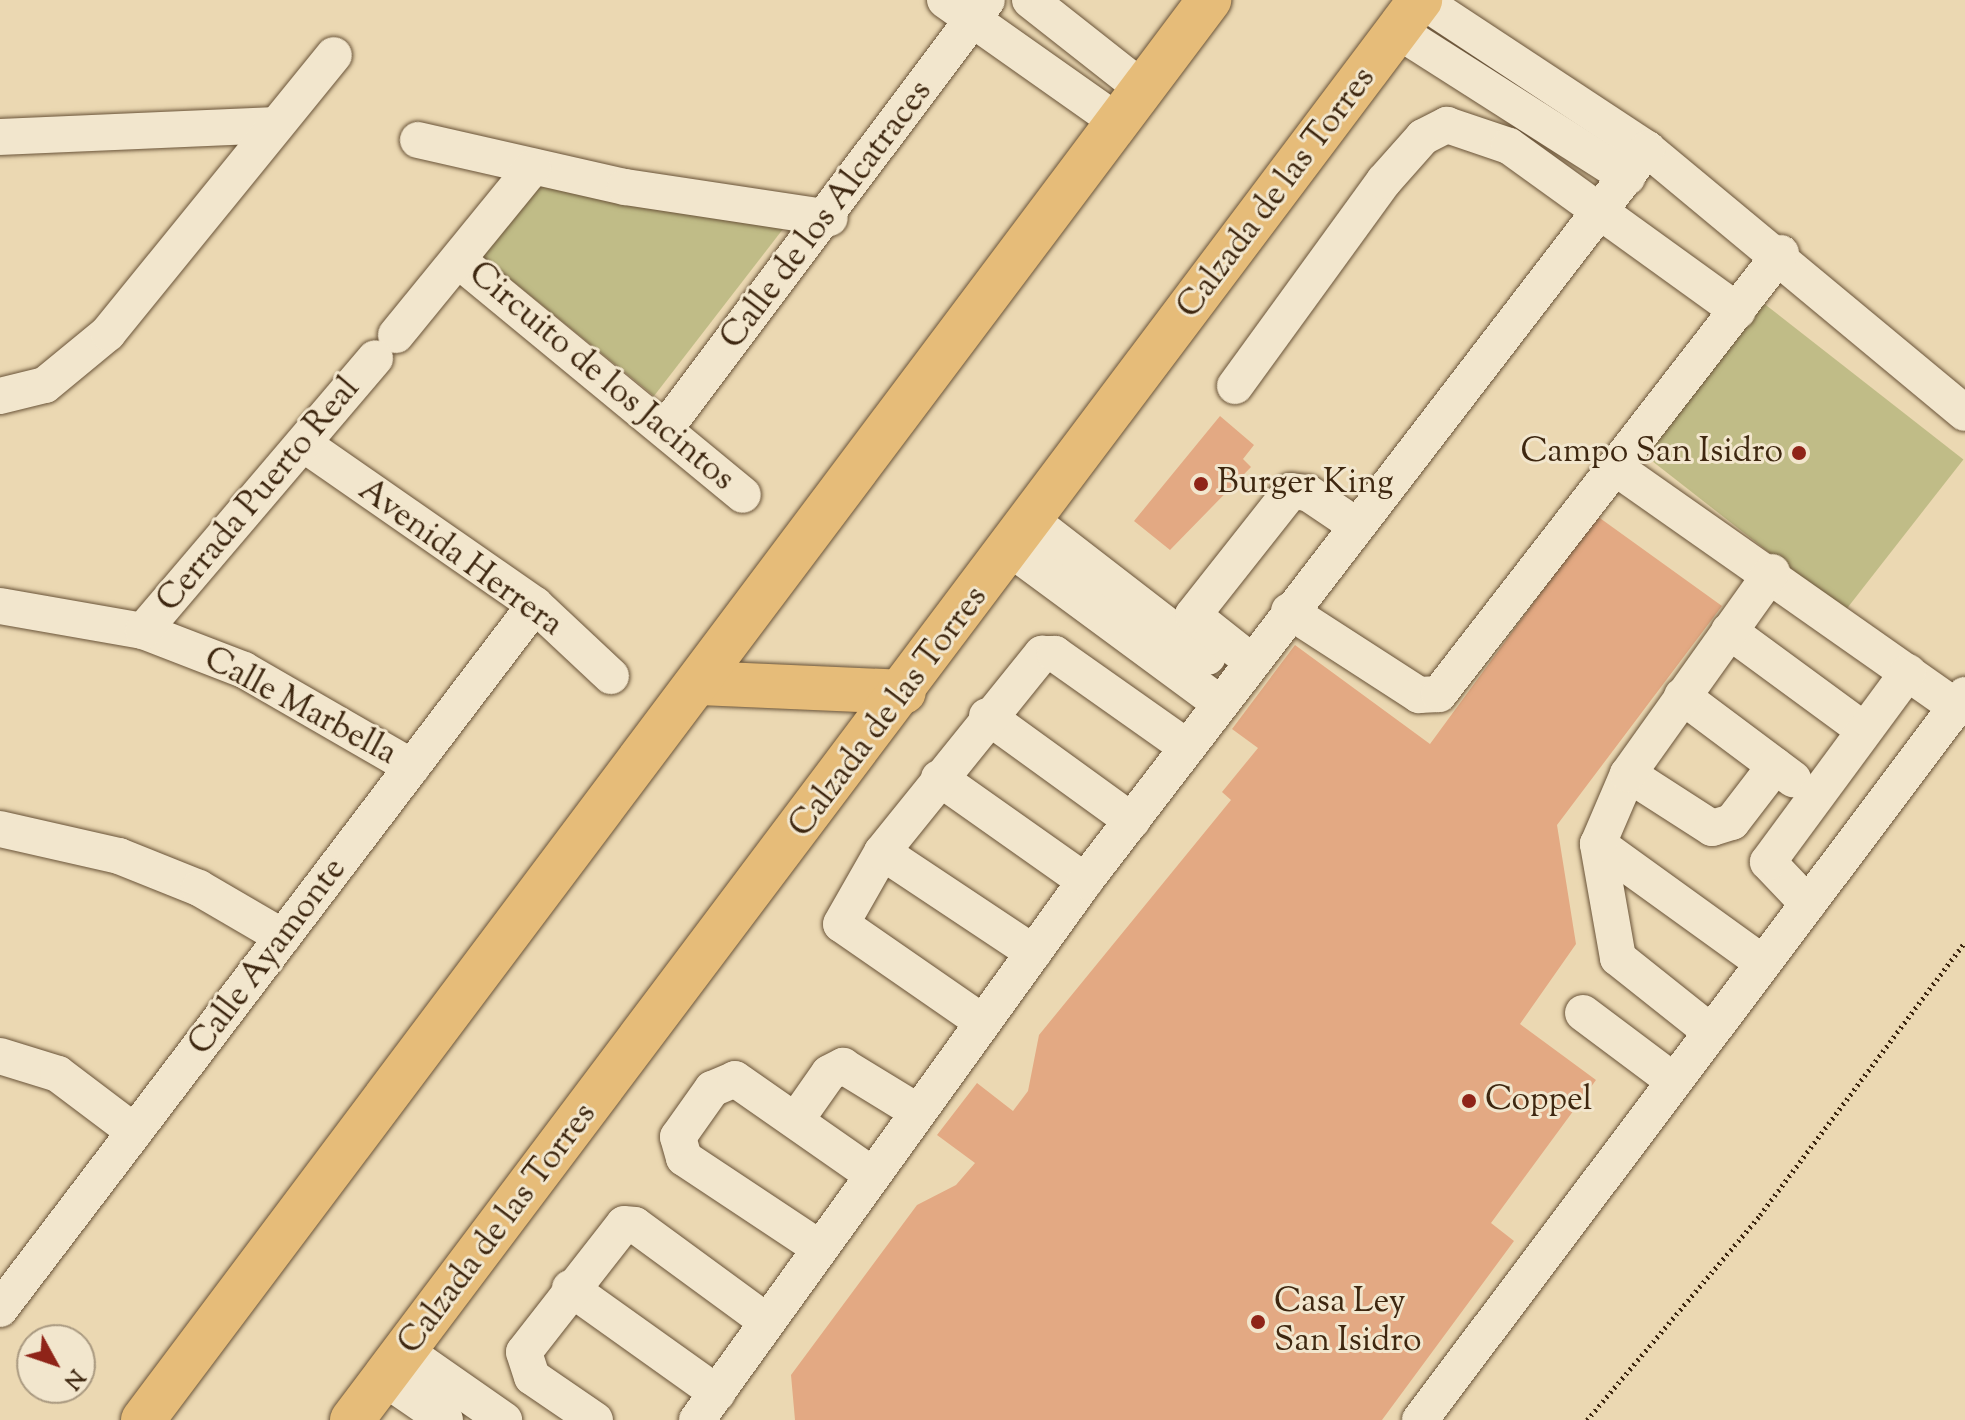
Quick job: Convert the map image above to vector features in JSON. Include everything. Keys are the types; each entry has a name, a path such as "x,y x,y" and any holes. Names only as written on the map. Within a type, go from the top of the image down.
{"main road":[{"path":"143,1420 700,683 1209,0"},
{"name":"Calzada de las Torres","path":"352,1420 1022,536 1413,10"},
{"path":"700,683 904,692"}],"street":[{"path":"1030,0 1130,105"},
{"path":"969,5 1130,105"},
{"name":"Calle de los Alcatraces","path":"665,429 830,218 969,5"},
{"path":"1413,10 1637,163 1781,253 1965,413"},
{"path":"0,396 45,385 108,333 334,55"},
{"path":"0,137 276,125"},
{"path":"1235,386 1384,181 1423,137 1447,125 1509,146 1738,311"},
{"path":"418,140 533,167 830,218"},
{"path":"570,1288 707,1407 915,1110 1085,881 1354,524 1637,163"},
{"name":"Circuito de los Jacintos","path":"385,346 533,167"},
{"path":"1289,611 1419,695 1439,694 1781,253"},
{"name":"Circuito de los Jacintos","path":"458,260 743,495"},
{"name":"Cerrada Puerto Real","path":"143,631 305,445 385,346"},
{"name":"Avenida Herrera","path":"305,445 535,605 611,676"},
{"path":"1420,1420 1961,701 1908,672 1772,572 1616,468"},
{"path":"1235,681 1193,615 1291,491 1308,493 1354,524"},
{"path":"1022,536 1235,681"},
{"path":"1711,1032 1618,958 1598,844 1628,774 1772,572"},
{"name":"Calle Ayamonte","path":"2,1303 535,605"},
{"name":"Calle Marbella","path":"0,606 143,631 244,670 412,767"},
{"path":"1729,631 1864,730"},
{"path":"981,1021 841,924 882,852 1032,661 1055,654 1187,747"},
{"path":"1808,904 1768,862 1815,794 1908,672"},
{"path":"1682,696 1815,794"},
{"path":"987,716 1132,821"},
{"path":"1628,774 1712,828 1732,822 1775,766"},
{"path":"939,778 1085,881"},
{"path":"0,829 119,856 199,888 283,937"},
{"path":"1598,844 1763,963"},
{"path":"882,852 1034,953"},
{"path":"1583,1013 1674,1081"},
{"path":"0,1056 58,1074 135,1132"},
{"path":"796,1120 829,1073 843,1066 915,1110"},
{"path":"818,1247 677,1146 723,1081 735,1079 871,1174"},
{"path":"595,1420 525,1368 524,1352 611,1234 635,1225 766,1321"},
{"path":"395,1364 445,1420"},
{"path":"395,1364 504,1420"}],"path":[{"path":"1587,1420 1760,1215 1965,942"}],"shaded area":[{"path":"528,184 783,229 654,396 477,252"},
{"name":"Campo San Isidro","path":"1753,295 1963,459 1845,611 1634,447"}],"building":[{"name":"Burger King","path":"1220,416 1254,445 1243,459 1251,467 1170,550 1134,521"},
{"path":"1597,516 1722,606 1557,825 1576,944 1520,1024 1596,1080 1491,1223 1514,1241 1382,1420 795,1420 791,1375 917,1205 956,1185 975,1163 937,1135 977,1083 1013,1111 1028,1091 1039,1035 1231,800 1222,792 1258,748 1232,729 1295,645 1430,744"}],"place":[{"name":"Campo San Isidro","path":"1799,453"},
{"name":"Burger King","path":"1201,484"},
{"name":"Coppel","path":"1469,1101"},
{"name":"Casa Ley San Isidro","path":"1258,1322"}]}
